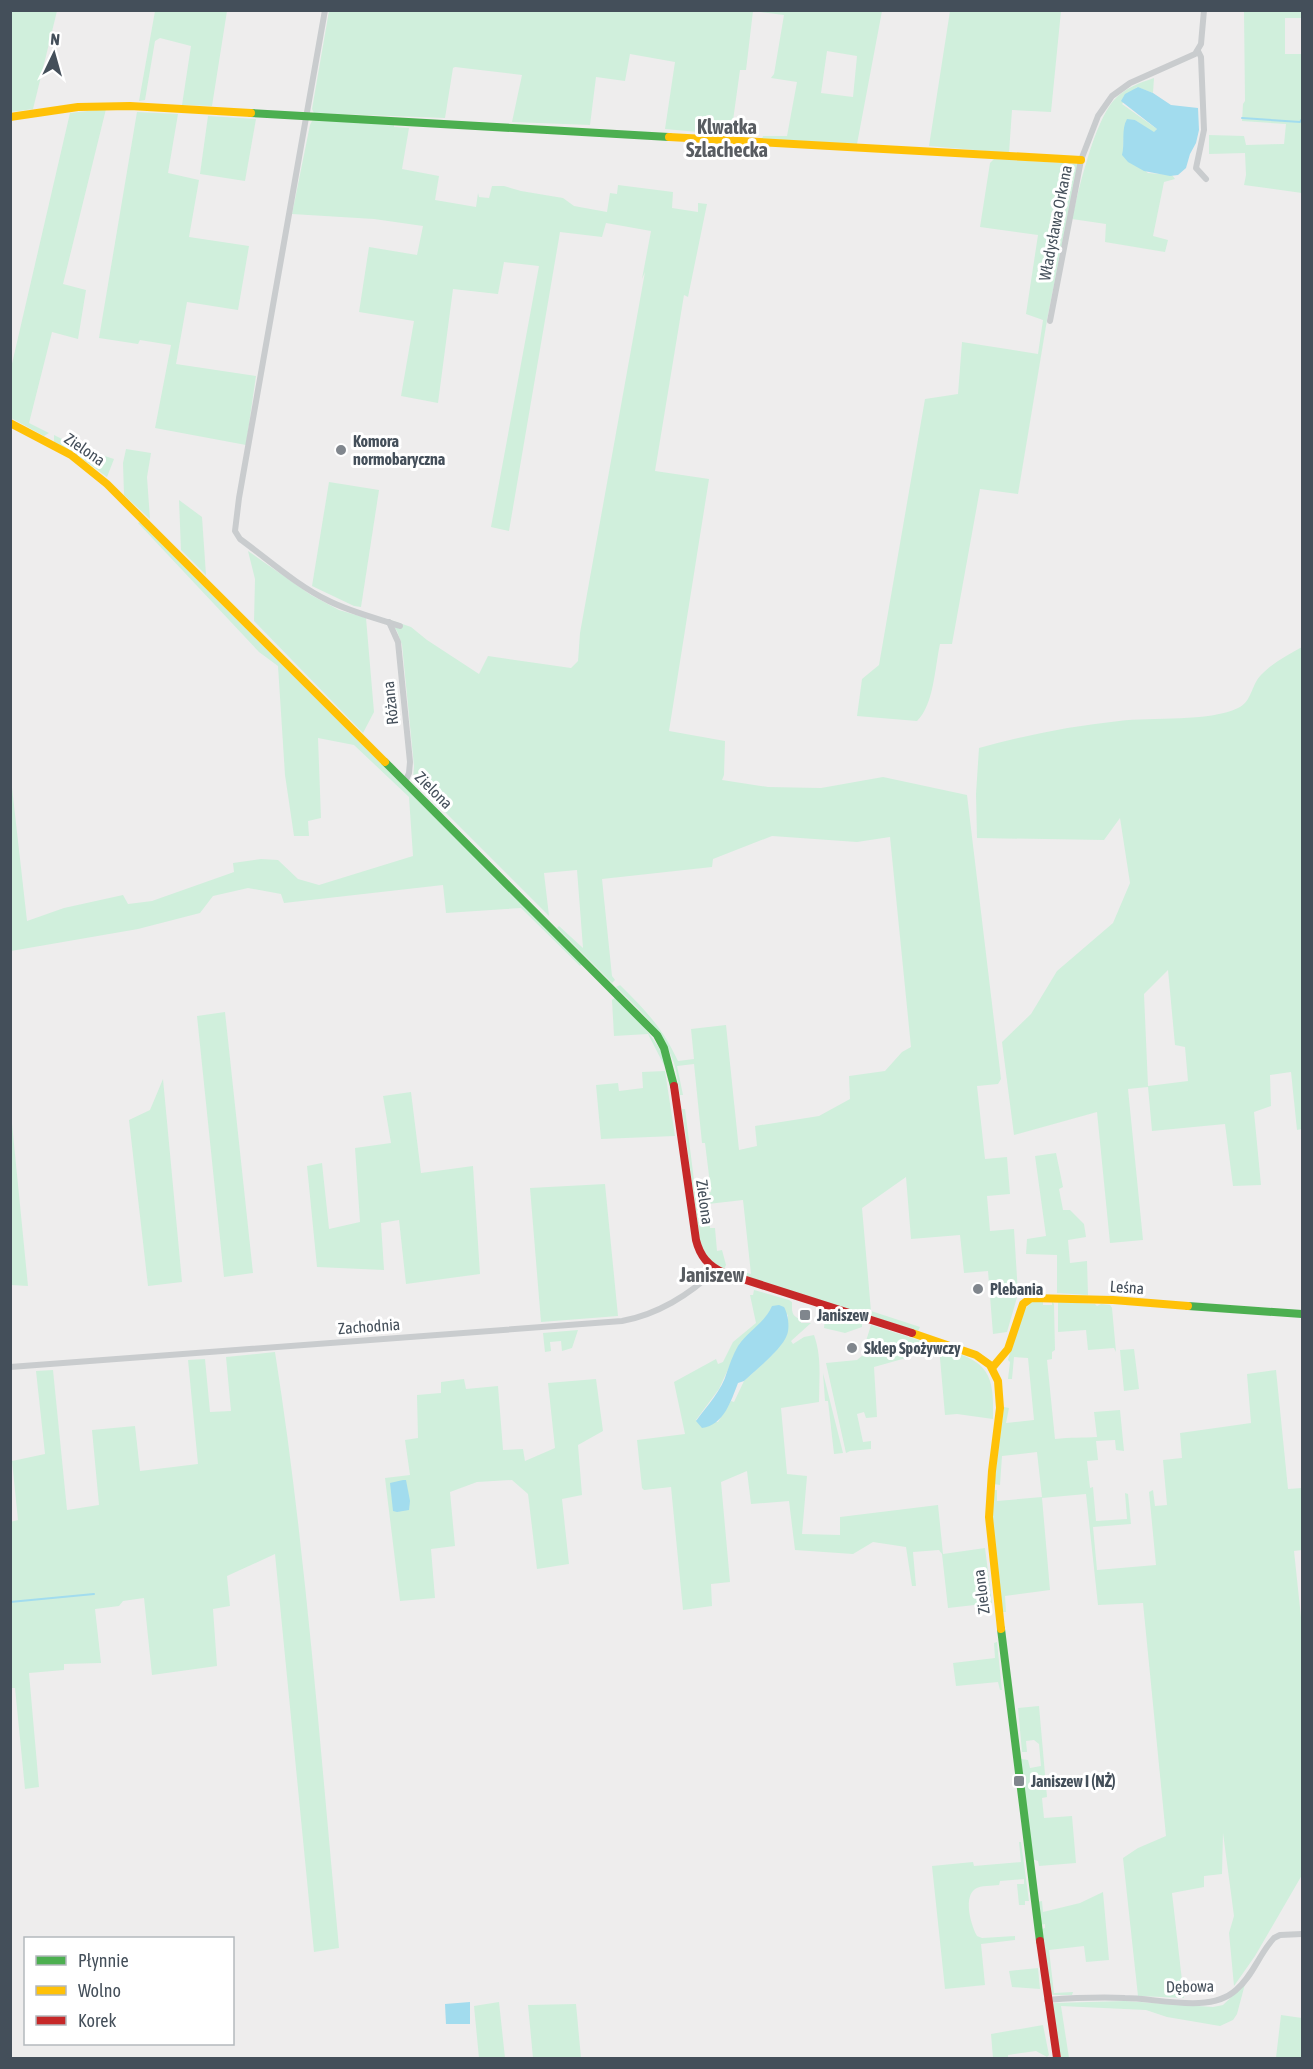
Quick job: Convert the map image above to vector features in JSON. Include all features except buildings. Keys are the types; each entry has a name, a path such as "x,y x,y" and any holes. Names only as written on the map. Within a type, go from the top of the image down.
{"street":[{"path":"325,10 241,486 236,531 240,539 315,594 345,608 400,626"},
{"path":"1204,10 1202,44 1198,51 1201,57 1204,130 1196,168 1206,179"},
{"name":"Władysława Orkana","path":"1050,321 1081,160 1087,150 1098,116 1112,96 1130,83 1198,51"},
{"path":"10,117 89,106 130,106 1081,160"},
{"name":"Zielona","path":"10,423 71,455 96,473 657,1035 664,1048 673,1077 696,1240 701,1256 715,1270"},
{"name":"Różana","path":"389,622 398,642 409,751 409,773 405,782"},
{"path":"715,1270 966,1350 978,1355 992,1368"},
{"name":"Zachodnia","path":"10,1366 622,1321 659,1310 715,1270"},
{"name":"Leśna","path":"992,1368 1008,1349 1023,1304 1031,1298 1113,1300 1302,1314"},
{"name":"Zielona","path":"992,1368 999,1381 1001,1393 990,1485 989,1529 1047,2000 1058,2058"},
{"name":"Dębowa","path":"1047,2000 1128,1998 1212,2002 1226,1998 1237,1990 1274,1938 1280,1935 1302,1934"}],"green space":[{"path":"10,11 57,11 33,109 11,112"},
{"path":"155,11 227,11 212,106 182,105 191,46 160,38 155,41 145,100 139,101"},
{"path":"329,11 753,11 746,70 740,70 731,135 665,129 675,62 630,54 625,81 596,77 590,125 512,122 522,75 455,67 445,118 314,113 312,109"},
{"path":"753,11 882,11 857,144 762,139 763,136 787,136 797,82 771,78 774,74 784,15","holes":["827,51 857,56 853,97 821,93"]},
{"path":"950,11 1061,11 1051,112 1012,110 1009,153 929,146"},
{"path":"1228,11 1302,11 1302,18 1285,18 1285,54 1302,54 1302,193 1244,185 1245,153 1209,154 1209,135 1244,136 1246,145 1284,144 1286,124 1242,121 1245,101 1244,12"},
{"path":"1154,78 1153,93 1137,87 1122,104 1157,129 1154,133 1135,120 1124,136 1123,152 1148,173 1172,175 1175,179 1164,182 1153,236 1168,240 1165,252 1105,242 1106,224 1072,219 1088,156 1107,110 1123,92"},
{"path":"106,109 63,284 86,290 78,339 52,332 29,423 49,433 44,436 11,418 11,368 70,113"},
{"path":"137,112 178,114 168,173 199,180 189,237 249,246 238,310 187,302 176,364 256,376 246,445 155,428 171,345 140,340 138,344 99,338"},
{"path":"208,116 256,119 245,181 200,174"},
{"path":"316,120 394,124 394,127 409,128 402,169 439,176 435,200 476,207 478,193 479,197 489,198 492,186 504,186 563,198 574,206 607,212 610,193 617,194 618,185 673,192 672,208 698,212 698,203 707,204 688,297 684,295 655,471 709,479 669,731 725,741 722,780 768,787 821,788 883,777 967,795 1001,1079 998,1084 977,1086 985,1159 1007,1157 1010,1194 987,1196 990,1231 1014,1229 1018,1294 1007,1332 993,1334 988,1271 964,1273 960,1235 911,1239 906,1177 862,1208 871,1311 920,1327 918,1331 732,1273 732,1269 751,1274 743,1200 708,1204 710,1228 715,1228 717,1251 722,1250 726,1265 724,1269 711,1262 700,1242 682,1109 685,1109 696,1196 711,1192 705,1143 702,1143 694,1064 677,1066 683,1095 680,1095 674,1062 662,1037 616,987 620,985 653,1020 678,1061 694,1059 691,1029 726,1025 739,1150 757,1146 755,1126 819,1116 850,1099 849,1076 885,1071 902,1052 911,1047 890,837 857,842 772,836 713,859 712,867 602,879 612,976 615,980 612,983 557,928 559,926 583,948 577,870 544,873 549,916 413,780 414,766 402,645 397,631 388,619 411,627 479,674 488,656 571,668 578,661 580,633 651,231 606,223 602,237 560,232 509,531 491,527 539,266 504,262 498,294 453,289 438,403 401,396 414,321 359,312 369,247 417,255 423,226 374,219 292,214 310,125"},
{"path":"994,159 1078,164 1047,320 1018,494 980,489 952,644 940,644 933,685 923,714 917,721 857,716 862,679 879,665 925,399 958,394 962,342 1038,354 1043,320 1026,314 1038,235 980,227 990,163"},
{"path":"54,435 80,448 114,459 107,477 73,452 54,442"},
{"path":"126,449 151,453 147,477 150,519 124,495 123,463"},
{"path":"329,482 379,490 361,607 354,606 312,586"},
{"path":"179,500 202,517 206,575 181,550"},
{"path":"141,522 583,963 580,966 521,908 446,913 443,885 284,903 281,894 248,888 213,896 200,913 138,929 11,951 10,770 27,921 64,908 123,895 128,904 152,901 234,872 233,863 261,859 278,860 298,879 319,885 413,856 409,797 354,745 318,738 321,818 308,821 309,836 294,836 285,775 278,666 259,652 138,523"},
{"path":"248,551 311,595 339,610 366,618 374,712 363,733 254,621 255,579"},
{"path":"1302,647 1302,1129 1297,1130 1291,1072 1270,1075 1271,1106 1254,1112 1261,1185 1233,1186 1225,1124 1152,1131 1148,1087 1128,1089 1143,1240 1110,1243 1097,1112 1014,1135 1002,1042 1031,1014 1057,971 1113,923 1130,883 1120,818 1104,840 977,838 976,794 979,748 1031,735 1084,726 1132,720 1196,717 1226,712 1246,702 1265,671","holes":["1168,970 1175,1045 1185,1047 1188,1081 1148,1086 1144,994"]},
{"path":"616,997 644,1028 656,1044 667,1062 664,1065 648,1034 614,1036 612,1000"},
{"path":"225,1012 253,1273 224,1277 197,1016"},
{"path":"665,1071 675,1136 601,1139 596,1085 618,1083 619,1091 643,1088 642,1072"},
{"path":"163,1079 182,1282 148,1286 129,1120 150,1110"},
{"path":"411,1092 421,1173 473,1166 480,1274 406,1284 399,1220 381,1223 384,1270 317,1267 307,1166 322,1163 329,1229 360,1222 355,1148 391,1143 383,1096"},
{"path":"12,1124 28,1286 11,1285"},
{"path":"1056,1153 1063,1187 1059,1189 1063,1210 1070,1210 1084,1224 1086,1237 1068,1240 1070,1263 1087,1261 1088,1295 1057,1293 1057,1255 1026,1254 1027,1239 1046,1236 1035,1156"},
{"path":"605,1184 618,1316 541,1322 530,1188"},
{"path":"754,1290 792,1302 793,1313 801,1320 801,1323 811,1323 791,1341 793,1344 804,1337 814,1335 817,1343 819,1402 781,1408 787,1474 807,1476 802,1534 840,1535 840,1517 938,1505 943,1554 985,1548 992,1603 948,1608 942,1554 939,1550 913,1552 916,1586 912,1586 906,1547 873,1542 853,1554 795,1550 789,1501 751,1504 747,1471 721,1482 730,1582 711,1584 712,1606 683,1610 671,1487 644,1490 642,1488 637,1440 685,1434 674,1382 716,1359 718,1364 723,1362 733,1342 756,1323 750,1295 753,1295","holes":["773,1306 788,1315 787,1335 773,1354 744,1381 734,1402 731,1401 718,1422 696,1420 719,1389 740,1343 759,1327"]},
{"path":"1033,1301 1043,1301 1043,1305 1052,1305 1052,1301 1054,1304 1055,1350 1052,1352 1052,1359 1047,1360 1055,1439 1097,1437 1094,1412 1120,1410 1124,1451 1116,1450 1115,1440 1096,1441 1098,1460 1087,1461 1090,1488 1093,1487 1096,1521 1127,1519 1125,1493 1128,1494 1131,1524 1093,1527 1097,1570 1156,1565 1149,1492 1153,1490 1155,1506 1167,1505 1163,1460 1182,1458 1180,1433 1251,1423 1247,1374 1276,1370 1288,1489 1302,1488 1302,1550 1294,1551 1302,1627 1302,1875 1255,1956 1234,1986 1229,1933 1234,1916 1223,1833 1222,1874 1204,1876 1204,1887 1172,1893 1184,1998 1138,1996 1123,1858 1138,1848 1166,1836 1143,1603 1098,1605 1086,1494 1042,1498 1050,1590 1005,1596 1006,1612 1001,1612 992,1527 993,1490 997,1490 997,1501 1042,1497 1037,1452 1002,1456 1000,1485 994,1484 1004,1407 1009,1408 1006,1423 1034,1420 1028,1358 1014,1357 1012,1379 1008,1379 1010,1362 1008,1360 1016,1328 1027,1306"},
{"path":"1058,1302 1110,1305 1116,1352 1114,1348 1088,1350 1086,1330 1058,1332"},
{"path":"832,1313 862,1322 862,1327 845,1333 824,1328 825,1318"},
{"path":"871,1325 931,1344 931,1351 874,1367 877,1417 866,1418 864,1412 857,1414 863,1442 871,1441 871,1449 846,1453 826,1363 857,1360 869,1350 870,1344 866,1341"},
{"path":"578,1330 572,1348 562,1351 561,1341 550,1342 551,1351 545,1352 543,1333"},
{"path":"939,1347 968,1357 984,1370 992,1389 993,1419 957,1414 945,1415"},
{"path":"1134,1349 1139,1389 1124,1391 1120,1350"},
{"path":"275,1352 304,1575 339,1948 314,1952 275,1554 227,1576 230,1606 213,1609 217,1666 152,1675 144,1598 123,1601 119,1606 95,1609 101,1663 64,1664 64,1670 29,1673 39,1787 25,1789 15,1688 11,1688 10,1522 18,1520 12,1461 45,1454 36,1371 53,1370 67,1510 99,1505 92,1430 135,1426 140,1471 198,1464 188,1360 205,1359 210,1412 231,1411 226,1357"},
{"path":"823,1373 843,1453 834,1454"},
{"path":"464,1379 466,1389 498,1386 503,1450 523,1449 525,1461 555,1448 548,1383 596,1379 603,1431 578,1445 582,1495 562,1499 569,1564 537,1569 528,1494 512,1480 477,1482 450,1492 455,1546 431,1549 435,1598 400,1601 385,1478 410,1475 405,1440 418,1438 417,1395 441,1393 441,1382"},
{"path":"997,1642 1002,1690 998,1682 956,1686 953,1663 995,1658 994,1643"},
{"path":"1039,1706 1047,1797 1042,1798 1044,1818 1072,1816 1076,1863 1039,1866 1038,1861 1032,1859 1021,1759 1028,1760 1030,1768 1041,1766 1039,1744 1034,1740 1026,1741 1027,1752 1022,1752 1018,1708"},
{"path":"1019,1842 1021,1842 1029,1901 1025,1901 1025,1905 1019,1905 1017,1884 1024,1884 1024,1879 1000,1881 999,1885 977,1888 971,1893 969,1899 972,1925 977,1936 982,1938 1015,1936 1015,1940 981,1944 985,1985 945,1989 932,1866 973,1862 974,1866 1021,1862"},
{"path":"1103,1892 1109,1960 1086,1962 1084,1946 1049,1950 1054,1993 1073,1992 1072,1995 1050,1994 1042,1929 1045,1928 1045,1924 1041,1925 1037,1902 1042,1901 1043,1912 1080,1903"},
{"path":"1038,1968 1040,1989 1012,1987 1009,1971"},
{"path":"1245,1984 1237,2014 1233,2020 1220,2026 1167,2017 1146,2010 1061,2006 1069,2058 1061,2058 1051,2005 1054,2003 1125,2001 1213,2007 1223,2005"},
{"path":"499,2002 505,2058 479,2058 474,2006"},
{"path":"576,2004 581,2058 533,2058 528,2005"},
{"path":"1281,2015 1302,2018 1302,2058 1276,2058"},
{"path":"1043,2025 1049,2055 1047,2057 1036,2051 1008,2055 1008,2058 993,2058 991,2034"}],"water":[{"path":"1138,87 1153,93 1171,105 1198,108 1199,130 1196,143 1186,168 1178,175 1170,176 1144,171 1128,162 1122,155 1124,127 1127,119 1135,120 1154,132 1157,129 1121,101 1125,94"},
{"path":"772,1306 784,1307 787,1313 788,1332 784,1341 762,1365 744,1381 738,1383 721,1417 710,1426 702,1428 696,1421 722,1385 738,1346 765,1318"},
{"path":"406,1480 410,1501 409,1510 393,1511 390,1483"},
{"path":"470,2002 470,2024 446,2024 445,2004"}],"waterway":[{"path":"1242,118 1300,122 1302,119"},
{"path":"10,1602 94,1594"}],"traffic: fast":[{"path":"251,113 669,137"},
{"path":"385,762 657,1035 664,1048 674,1086"},
{"path":"1188,1306 1302,1314"},
{"path":"1001,1629 1040,1941"}],"traffic: slow":[{"path":"10,117 78,107 130,106 251,113"},
{"path":"669,137 1081,160"},
{"path":"10,423 71,455 107,484 385,762"},
{"path":"992,1368 1008,1349 1023,1304 1031,1298 1113,1300 1188,1306"},
{"path":"912,1333 976,1355 990,1365 998,1381 1000,1408 989,1517 1001,1629"}],"traffic: jam":[{"path":"674,1086 696,1240 702,1256 709,1264 724,1273 912,1333"},
{"path":"1040,1941 1057,2058"}],"place":[{"name":"Komora normobaryczna","path":"341,450"},
{"name":"Plebania","path":"978,1289"},
{"name":"Janiszew","path":"805,1315"},
{"name":"Sklep Spożywczy","path":"852,1348"},
{"name":"Janiszew I (NŻ)","path":"1019,1781"}],"district":[{"name":"Klwatka Szlachecka","path":"727,138"},
{"name":"Janiszew","path":"712,1274"}]}
